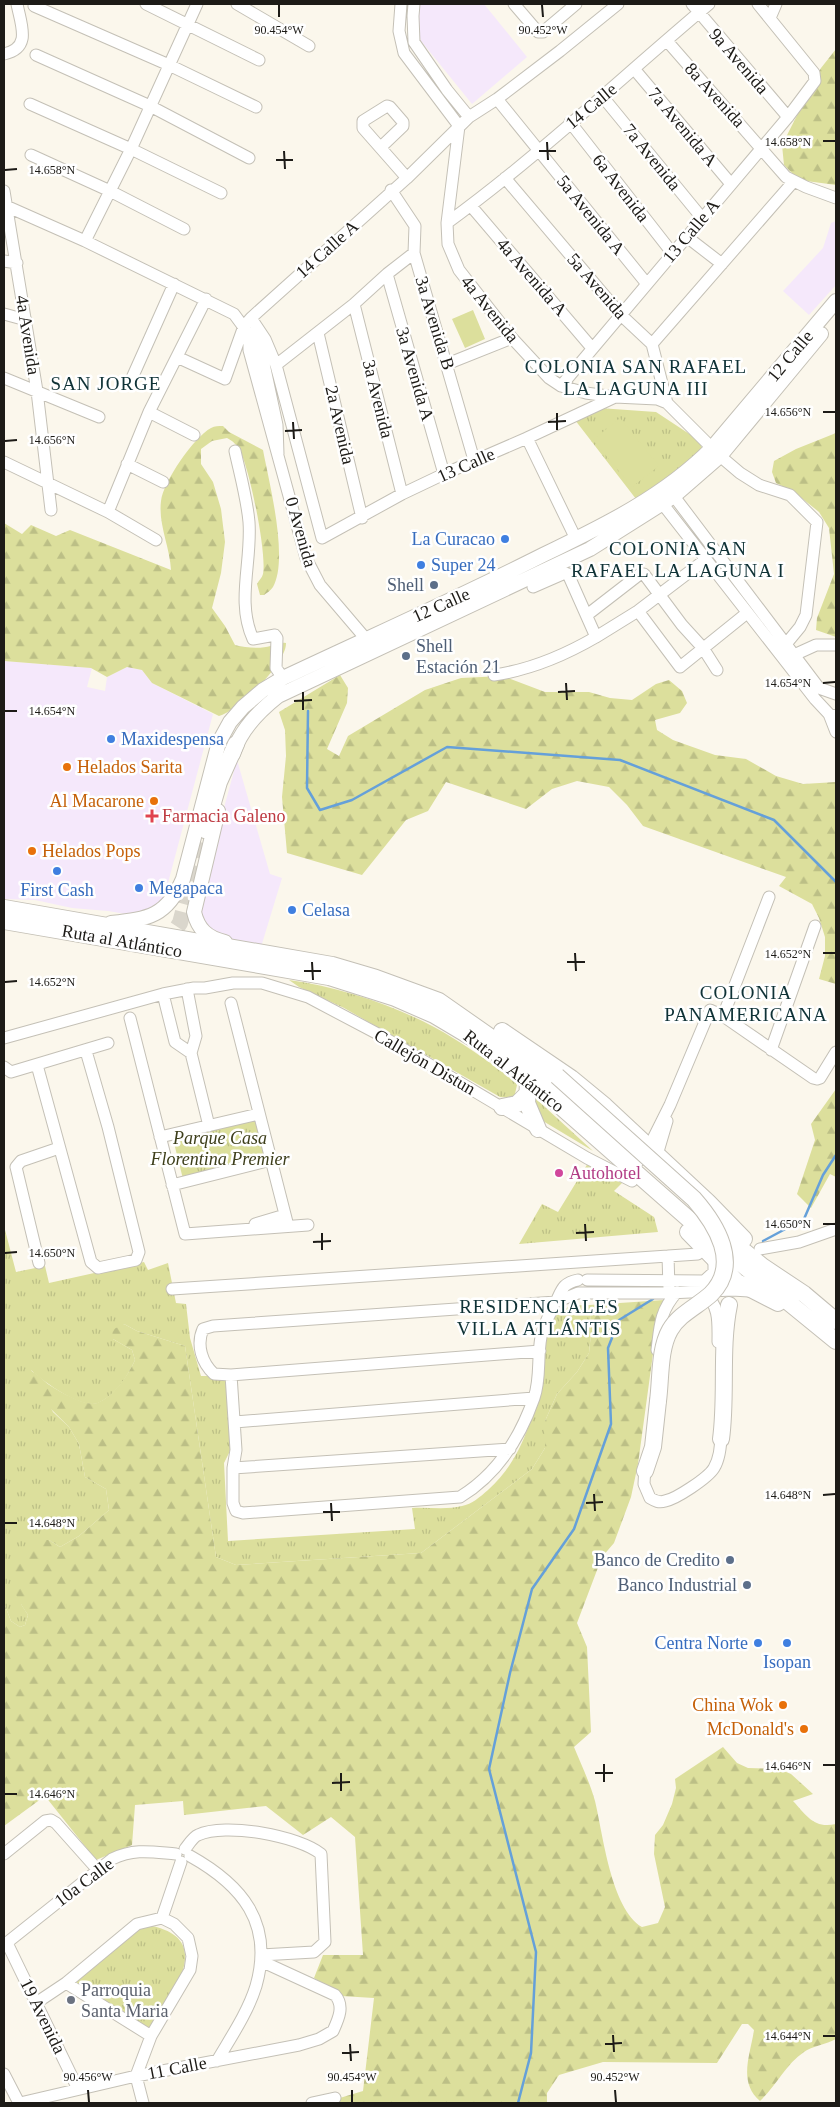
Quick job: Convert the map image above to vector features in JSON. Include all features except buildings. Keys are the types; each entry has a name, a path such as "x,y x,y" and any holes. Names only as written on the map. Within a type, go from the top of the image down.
{"highway":[{"path":"205,830 219,782 236,744"},
{"name":"Ruta al Atlántico","path":"4,908 332,965 439,1000 533,1067 693,1210 762,1266 804,1294 836,1321"},
{"name":"Ruta al Atlántico","path":"4,921 329,977 396,998 434,1014 491,1049 526,1076 717,1244 836,1341"},
{"path":"439,1000 478,1016 545,1060 605,1106 708,1202 756,1252 804,1294"},
{"path":"545,1060 557,1076 694,1199 708,1214 722,1239 725,1261 718,1285 711,1294 675,1324 666,1339 652,1447 645,1471"},
{"path":"526,1076 528,1082 526,1095 529,1112 538,1129"},
{"path":"548,1094 560,1113 737,1282 808,1318"},
{"path":"502,1107 517,1104 526,1095"},
{"path":"775,1285 794,1297 836,1330"},
{"path":"721,1439 725,1406 726,1325 731,1297"}],"main road":[{"name":"12 Calle","path":"716,452 836,301"},
{"name":"12 Calle","path":"104,924 152,917 169,904 176,895 183,878 213,757 224,731 234,717 253,698 283,678 369,645 590,549 671,491 716,452 836,316"},
{"name":"12 Calle","path":"259,951 218,940 208,935 197,924 194,912 236,744 266,706 294,687 369,645 480,587 658,500"},
{"path":"224,731 232,733 236,731 253,712 266,706"}],"street":[{"path":"8,53 20,47 23,38 17,4"},
{"path":"146,4 259,60"},
{"path":"85,241 131,148 197,4"},
{"path":"237,4 309,46"},
{"path":"401,4 399,31 404,53 459,126"},
{"path":"414,4 414,42 468,118"},
{"path":"514,4 538,32 543,32 576,4"},
{"name":"14 Calle A","path":"248,327 468,118 497,99 618,4"},
{"name":"14 Calle","path":"447,223 471,206 635,70 667,41 695,8 709,4"},
{"path":"758,4 770,18 776,4"},
{"path":"34,6 169,65 256,107"},
{"name":"9a Avenida","path":"695,8 788,117"},
{"name":"13 Calle A","path":"561,386 788,117 815,81 814,73 770,18"},
{"name":"8a Avenida","path":"667,41 786,177 836,198"},
{"path":"36,55 150,106 249,158"},
{"name":"7a Avenida A","path":"635,70 731,184"},
{"name":"7a Avenida","path":"602,96 702,218"},
{"name":"5a Avenida A","path":"497,99 647,284"},
{"path":"30,104 131,148 221,193"},
{"name":"6a Avenida","path":"570,122 672,254"},
{"name":"4a Avenida","path":"459,126 447,223 448,244 459,270 512,338 549,378 561,386 586,393 615,397 656,399 667,403"},
{"path":"381,148 407,178"},
{"path":"31,155 110,191 184,229"},
{"name":"5a Avenida","path":"505,178 620,315 652,344"},
{"path":"786,644 800,627 806,615 817,522 790,495 759,485 740,474 667,403 652,344 794,181"},
{"name":"3a Avenida B","path":"391,190 415,226 414,253 474,460"},
{"name":"4a Avenida","path":"4,191 37,391 51,510"},
{"path":"5,206 85,241 234,314 265,339 276,365 354,304 386,274 414,253"},
{"name":"4a Avenida A","path":"471,206 592,348"},
{"path":"688,236 722,264"},
{"path":"4,261 17,263"},
{"name":"3a Avenida A","path":"386,274 444,474"},
{"path":"132,378 174,284"},
{"path":"108,512 149,412 206,299"},
{"name":"3a Avenida","path":"354,304 402,494"},
{"path":"4,314 26,320"},
{"path":"177,357 226,379 248,327"},
{"name":"0 Avenida","path":"248,327 258,348 271,388 277,425 278,454 306,558 314,578 369,645"},
{"name":"2a Avenida","path":"318,333 362,518"},
{"path":"447,364 512,338"},
{"name":"13 Calle","path":"276,365 320,537 324,538 402,494 615,397"},
{"path":"4,378 99,417"},
{"path":"149,412 194,435"},
{"path":"526,438 576,539"},
{"path":"235,451 249,522 249,560 245,581 246,619 253,640 275,635 277,638 276,668 283,678"},
{"path":"4,462 108,512 156,540"},
{"path":"127,464 163,482"},
{"path":"671,491 819,688 836,694"},
{"path":"658,500 815,699 834,713"},
{"path":"494,675 526,668 576,648 638,611 705,560"},
{"path":"533,587 567,573 596,637"},
{"path":"587,614 640,574 644,574 717,670"},
{"path":"638,611 680,667 747,613"},
{"path":"794,655 816,645 836,645"},
{"path":"836,703 834,713 836,732"},
{"path":"723,1016 768,897"},
{"path":"771,1050 815,926"},
{"name":"Callejón Distun","path":"4,1038 205,988 233,983 262,983 308,997 378,1034 538,1129 632,1181"},
{"path":"188,992 196,1036 191,1053 209,1126"},
{"path":"164,998 174,1042 191,1053"},
{"name":"Callejón Distun","path":"4,1045 164,998"},
{"path":"230,1003 286,1220"},
{"path":"653,1151 666,1124 670,1105 709,1011 712,1010 723,1016 816,1079 836,1052"},
{"path":"130,1018 186,1234 234,1230 286,1220 308,1226"},
{"path":"4,1067 11,1072 108,1043"},
{"path":"37,1065 93,1266 98,1268 136,1260 139,1252 108,1127 86,1050"},
{"path":"160,1137 259,1114"},
{"path":"39,1263 16,1168 21,1161 59,1148"},
{"path":"172,1185 271,1160"},
{"path":"760,1249 799,1242 836,1229"},
{"path":"172,1289 698,1254"},
{"path":"668,1256 672,1289 660,1319 645,1471 646,1492 656,1502 672,1499 707,1476 718,1459 721,1439 717,1318 714,1304 700,1291"},
{"path":"540,1351 231,1375 214,1374 206,1367 202,1357 200,1336 203,1329 213,1326 556,1302 578,1294 672,1289 708,1279 716,1267 714,1258"},
{"path":"578,1294 574,1288 580,1280"},
{"path":"231,1375 236,1450 233,1468 233,1503 236,1511 460,1497 489,1475 510,1449 519,1433 534,1398 538,1383 541,1338 546,1320 564,1285 580,1280 700,1291 731,1297"},
{"path":"717,1318 723,1298 755,1292"},
{"path":"234,1422 534,1398"},
{"path":"233,1468 510,1449"},
{"path":"4,1854 45,1821 51,1820 56,1823 97,1869"},
{"path":"162,1918 183,1855 196,1836 212,1831 260,1832 313,1847 321,1854 325,1942 314,1952 261,1958"},
{"name":"10a Calle","path":"5,1944 97,1869 126,1852 142,1850 183,1855"},
{"path":"183,1855 214,1869 239,1892 252,1912 259,1935 261,1958 255,1987 245,2011 217,2061"},
{"path":"36,2004 66,1983 137,1924 162,1918 174,1924 188,1938 192,1956 190,1970 151,2036 136,2076 142,2103"},
{"name":"19 Avenida","path":"5,1944 78,2089"},
{"name":"11 Calle","path":"19,2103 136,2076 300,2045 319,2040 333,2031 340,2008 339,1999 326,1990 261,1958"},
{"path":"66,1983 151,2036"},
{"path":"4,2074 19,2103"},
{"path":"312,2103 335,2098"}],"shaded area":[{"path":"418,4 484,4 527,57 472,104 421,41 416,25"},
{"path":"836,221 836,285 809,315 783,291 823,248 831,223"},
{"path":"4,661 92,668 87,687 105,691 107,677 127,667 142,670 152,683 213,714 164,898 143,917 108,911 72,908 35,900 4,899"},
{"path":"237,760 270,874 282,878 261,947 232,940 204,928 198,903"}],"green space":[{"path":"836,49 836,185 799,180 784,165 782,145 821,68"},
{"path":"473,310 485,339 465,348 452,319"},
{"path":"599,408 656,412 700,441 702,449 700,455 636,499 575,420"},
{"path":"620,418 659,466 632,487 593,440"},
{"path":"223,426 229,432 263,450 276,520 279,558 277,574 273,587 264,595 260,595 257,584 262,577 264,564 257,512 240,451 227,438 212,441 201,449 201,464 213,482 221,509 225,542 221,573 212,608 225,626 235,645 258,648 286,643 279,662 260,685 238,705 219,716 152,683 142,670 127,667 107,677 91,668 4,661 4,523 22,534 31,525 56,536 70,530 171,570 161,518 163,493 173,472 196,441 211,428"},
{"path":"836,433 836,637 816,630 817,618 834,574 829,528 819,512 794,492 776,483 772,472 774,461 796,449"},
{"path":"340,675 348,688 347,703 327,749 339,756 348,736 425,690 461,678 503,676 545,692 589,692 610,698 632,700 656,684 669,680 682,691 687,703 680,713 655,720 657,730 673,740 715,755 746,759 776,776 803,784 836,782 836,984 819,979 825,956 825,937 819,918 812,904 779,886 786,877 643,826 627,805 609,787 577,781 552,789 526,809 446,782 428,811 406,820 362,875 287,853 282,797 286,756 285,730 279,712"},
{"path":"289,980 363,997 417,1018 464,1045 513,1079 517,1085 514,1098 500,1097 344,1008 299,987"},
{"path":"836,1089 836,1177 830,1174 811,1208 797,1194 815,1140 811,1124"},
{"path":"534,1097 593,1151 533,1115"},
{"name":"Parque Casa Florentina Premier","path":"257,1118 267,1158 183,1179 173,1139"},
{"path":"588,1163 622,1183 614,1191 654,1217 658,1232 519,1244 542,1204 558,1212"},
{"path":"4,1226 16,1272 45,1266 49,1283 144,1262 148,1270 168,1263 176,1303 186,1304 190,1338 201,1376 226,1376 231,1449 224,1463 228,1541 415,1529 412,1508 450,1508 473,1502 500,1477 511,1463 519,1448 537,1399 546,1337 553,1318 561,1310 573,1306 590,1305 591,1333 589,1353 577,1372 557,1394 545,1421 545,1448 532,1469 421,1553 236,1565 216,1557 185,1346 137,1331 124,1324 113,1339 132,1350 135,1360 116,1390 98,1403 91,1404 73,1399 44,1381 31,1370 53,1412 69,1427 79,1444 85,1477 106,1489 109,1510 79,1536 60,1547 49,1540 21,1604 28,1615 25,1625 20,1627 11,1621 4,1603"},
{"path":"664,1300 658,1317 638,1464 631,1497 614,1543 602,1557 577,1623 587,1647 591,1732 574,1747 595,1801 605,1851 616,1888 631,1918 642,1927 658,1923 665,1907 654,1854 655,1835 663,1825 672,1804 676,1788 675,1779 723,1747 737,1763 748,1768 779,1769 791,1774 813,1794 793,1801 816,1823 822,1825 836,1824 836,2039 807,2050 798,2057 760,2101 753,2094 747,2077 748,2059 754,2030 748,2024 742,2024 717,2063 603,2062 559,2075 547,2093 547,2103 323,2103 363,2091 374,1998 341,1996 314,1978 323,1955 363,1955 355,1837 331,1817 303,1835 266,1806 184,1815 183,1801 135,1805 132,1845 96,1860 45,1796 4,1826 4,1603 11,1621 20,1627 25,1625 28,1615 12,1586 11,1563 18,1552 31,1540 49,1540 60,1547 79,1536 109,1510 106,1489 85,1477 79,1444 69,1427 31,1389 24,1377 25,1369 32,1371 51,1386 67,1395 93,1404 103,1400 115,1391 135,1360 132,1350 113,1339 112,1330 124,1324 137,1331 185,1346 216,1557 236,1565 421,1553 532,1469 545,1448 545,1421 557,1394 577,1372 589,1353 591,1333 590,1305"},
{"path":"152,1926 171,1933 182,1943 185,1955 183,1969 177,1984 152,2027 146,2029 76,1982 141,1928"}],"waterway":[{"path":"308,711 307,788 320,810 352,800 447,747 620,760 774,820 836,882"},
{"path":"763,1241 804,1219 823,1175 836,1155"},
{"path":"518,2103 531,2053 536,1952 489,1769 510,1673 532,1589 574,1529 611,1424 608,1348 619,1320 653,1299"}],"tunnel":[{"path":"162,945 170,938 180,923 205,830"}],"place":[{"name":"La Curacao","path":"505,539"},
{"name":"Super 24","path":"421,565"},
{"name":"Shell","path":"434,585"},
{"name":"Shell Estación 21","path":"406,656"},
{"name":"Maxidespensa","path":"111,739"},
{"name":"Helados Sarita","path":"67,767"},
{"name":"Al Macarone","path":"154,801"},
{"name":"Farmacia Galeno","path":"152,816"},
{"name":"Helados Pops","path":"32,851"},
{"name":"First Cash","path":"57,871"},
{"name":"Megapaca","path":"139,888"},
{"name":"Celasa","path":"292,910"},
{"name":"Autohotel","path":"559,1173"},
{"name":"Banco de Credito","path":"730,1560"},
{"name":"Banco Industrial","path":"747,1585"},
{"name":"Centra Norte","path":"758,1643"},
{"name":"Isopan","path":"787,1643"},
{"name":"China Wok","path":"783,1705"},
{"name":"McDonald's","path":"804,1729"},
{"name":"Parroquia Santa Maria","path":"71,2000"}],"district":[{"name":"COLONIA SAN RAFAEL LA LAGUNA III","path":"636,377"},
{"name":"SAN JORGE","path":"106,383"},
{"name":"COLONIA SAN RAFAEL LA LAGUNA I","path":"678,559"},
{"name":"COLONIA PANAMERICANA","path":"746,1003"},
{"name":"RESIDENCIALES VILLA ATLÁNTIS","path":"539,1317"}]}
